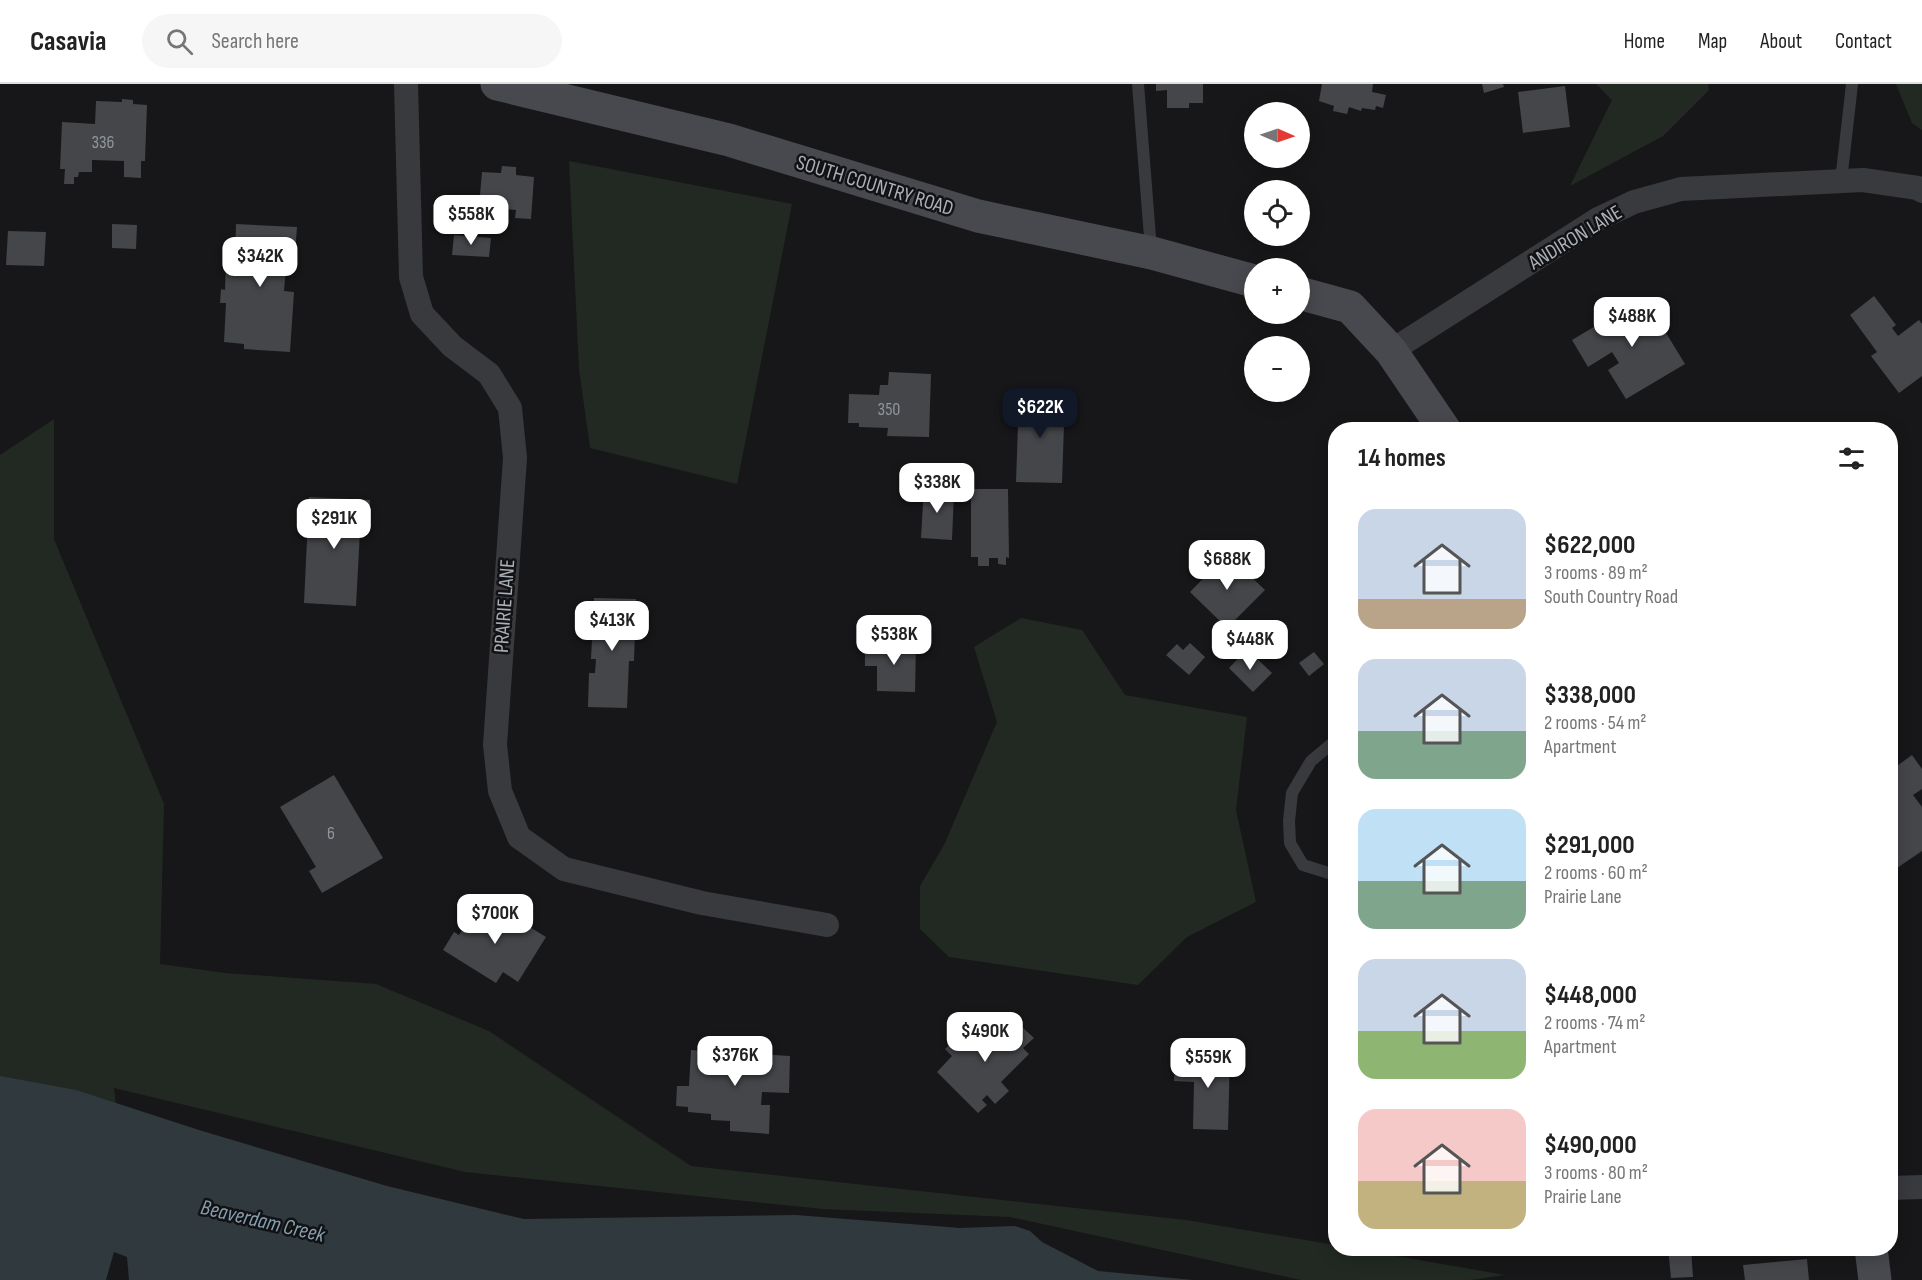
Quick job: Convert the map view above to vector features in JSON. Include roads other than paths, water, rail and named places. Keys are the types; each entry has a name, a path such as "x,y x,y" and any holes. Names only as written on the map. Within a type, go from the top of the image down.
{"main road":[{"name":"SOUTH COUNTRY ROAD","path":"497,84 729,140 978,216 1152,253 1244,278"},
{"path":"1310,296 1350,308 1391,351 1439,422"},
{"path":"1873,1256 1875,1280"}],"street":[{"name":"PRAIRIE LANE","path":"406,84 411,278 422,314 452,346 489,374 510,408 515,458 495,745 501,791 519,837 564,869 702,903 827,925"},
{"name":"ANDIRON LANE","path":"1391,351 1598,219 1634,202 1681,189 1863,180 1918,188 1922,191"},
{"path":"1898,1188 1922,1187"}],"lane":[{"path":"1138,84 1152,253"},
{"path":"1841,181 1852,84"},
{"path":"1328,747 1311,761 1292,793 1289,821 1290,843 1303,865 1328,874"}],"water":[{"name":"Beaverdam Creek","path":"0,1076 76,1090 199,1130 387,1186 524,1219 796,1215 960,1228 1015,1226 1030,1231 1042,1242 1098,1271 1193,1280 129,1280 127,1257 114,1252 106,1280 0,1280"}]}
